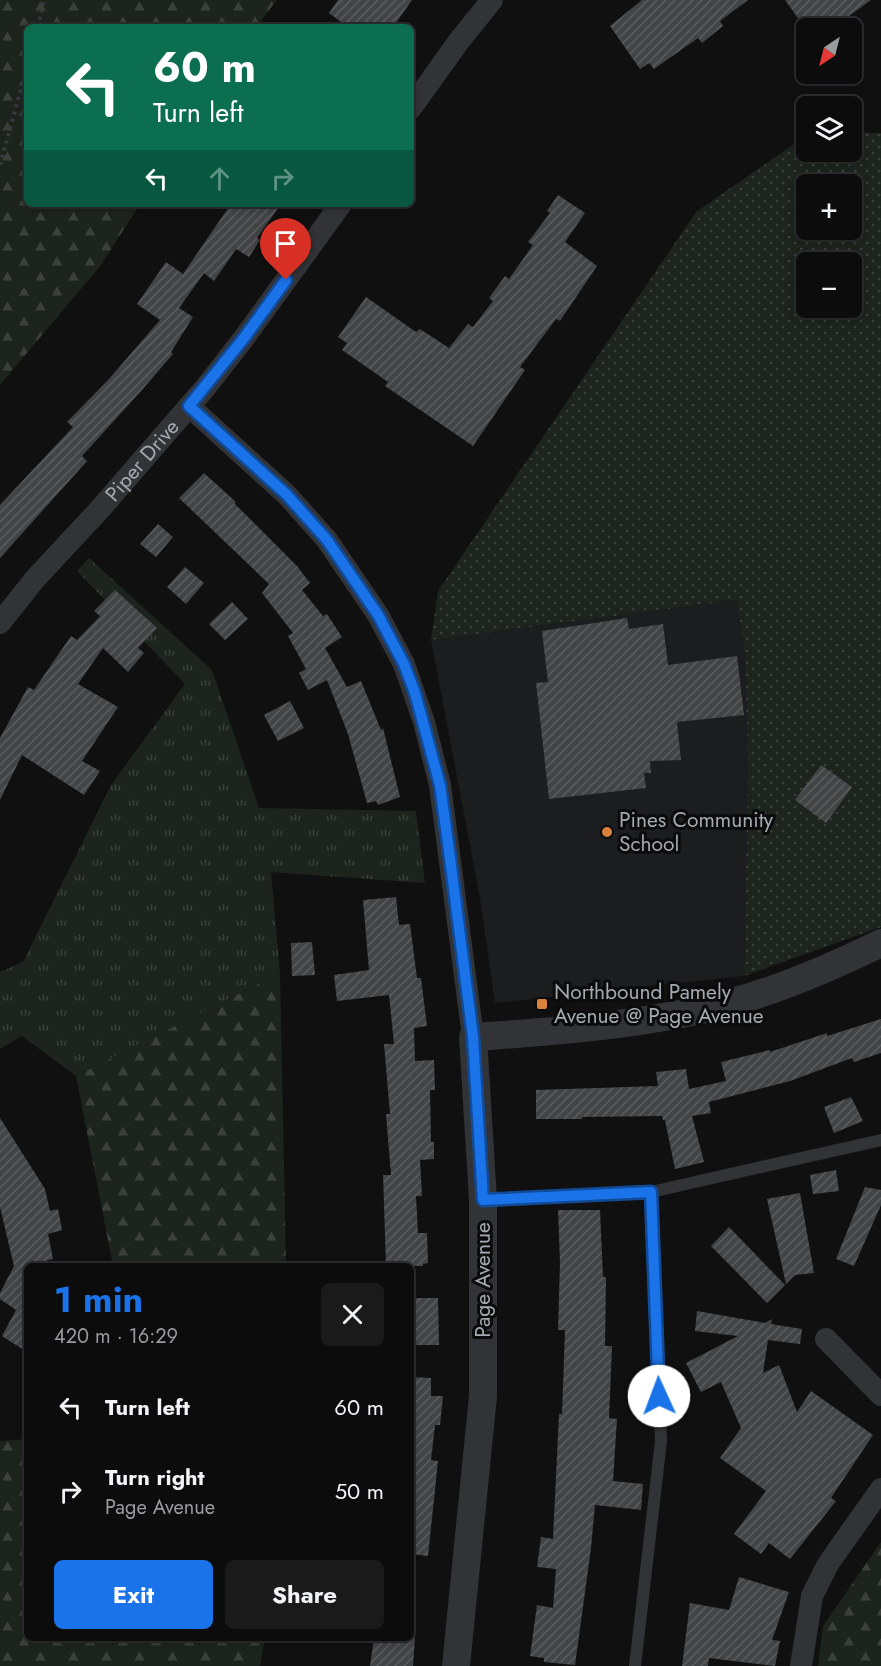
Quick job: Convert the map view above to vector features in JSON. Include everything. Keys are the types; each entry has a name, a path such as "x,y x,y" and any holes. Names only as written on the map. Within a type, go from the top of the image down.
{"street":[{"path":"414,104 492,0"},
{"name":"Piper Drive","path":"0,623 35,579 101,508 189,406 244,338 339,207"},
{"name":"Page Avenue","path":"189,406 287,495 327,540 378,615 404,664 424,722 440,785 473,1037 483,1200 483,1396 456,1666"},
{"path":"473,1037 548,1033 622,1025 703,1010 784,986 881,943"},
{"path":"826,1339 881,1395"},
{"path":"801,1666 812,1596 828,1564 881,1489"}],"lane":[{"path":"483,1200 651,1192 881,1140"},
{"path":"635,1666 661,1441 651,1192"}],"path":[{"path":"39,24 44,0"},
{"path":"0,165 24,78"}],"shaded area":[{"name":"Pines Community School","path":"737,600 745,658 748,766 744,976 495,1003 480,898 431,640"}],"green space":[{"path":"0,0 277,0 258,24 24,24 24,207 138,207 101,265 0,385"},
{"path":"862,132 881,133 881,927 744,976 748,766 745,658 737,600 431,640 438,591 696,212 796,143 796,162 862,162"},
{"path":"89,558 212,670 259,808 416,811 425,883 271,872 280,973 76,1076 22,1036 0,1049 0,972 23,962 111,785 185,684 77,571"},
{"path":"280,973 286,1263 112,1263 76,1076"},
{"path":"24,1439 24,1641 264,1641 260,1666 0,1666 0,1441"},
{"path":"881,1542 881,1666 818,1666 823,1626"}],"building":[{"path":"338,0 412,0 395,24 344,24 329,13"},
{"path":"642,0 748,0 720,21 723,26 702,43 698,38 654,69 649,63 640,69 610,26"},
{"path":"785,0 871,0 846,18 798,18"},
{"path":"558,195 585,213 565,242 597,266 560,321 556,319 520,367 525,370 473,446 385,386 388,382 342,350 347,343 338,337 366,297 416,332 420,329 449,348 468,324 473,327 493,301 489,298 505,276 509,279 533,245 528,242 550,213 547,211"},
{"path":"229,207 279,207 257,238 260,240 249,257 236,249 214,281 204,273 179,308 193,317 171,352 173,354 82,456 87,461 0,558 0,505 73,427 67,422 109,379 160,320 137,304 166,262 183,274"},
{"path":"204,473 236,502 234,503 297,566 310,583 302,590 323,616 327,614 342,637 325,648 347,687 361,681 381,730 383,728 400,797 378,805 376,801 367,803 348,734 327,680 308,690 299,673 306,669 288,636 293,633 262,593 269,584 179,498"},
{"path":"158,524 173,537 156,557 140,544"},
{"path":"185,567 204,583 186,604 167,587"},
{"path":"115,590 157,628 138,648 144,653 128,672 103,648 78,684 118,707 82,761 100,771 84,795 22,755 0,800 0,738 28,687 34,690 71,636 77,640 100,616 94,611"},
{"path":"232,602 248,619 225,640 209,624"},
{"path":"627,618 629,629 663,624 668,665 737,656 744,715 677,722 681,760 650,761 651,773 644,773 646,788 549,799 536,683 548,682 542,631"},
{"path":"290,701 304,728 278,741 264,715"},
{"path":"821,765 852,787 826,823 795,800"},
{"path":"396,897 399,925 410,924 417,978 421,978 427,1026 414,1028 415,1061 434,1060 435,1090 430,1090 431,1142 434,1142 434,1159 420,1160 422,1196 416,1196 418,1233 427,1233 428,1263 423,1266 414,1266 414,1263 386,1263 383,1175 391,1175 386,1114 390,1114 384,1044 394,1044 389,995 337,1001 334,975 369,970 363,900"},
{"path":"312,942 315,975 292,976 291,943"},
{"path":"881,1019 881,1053 854,1062 852,1058 790,1081 709,1102 711,1113 692,1116 704,1162 675,1169 665,1120 662,1116 536,1119 536,1090 658,1086 656,1072 686,1069 689,1089 726,1081 721,1062 770,1050 770,1052 827,1033 827,1036"},
{"path":"851,1097 863,1121 834,1133 824,1107"},
{"path":"0,1118 45,1189 50,1211 58,1209 62,1230 48,1234 53,1259 24,1263 24,1350 2,1336 16,1310 0,1299 0,1293 14,1266 0,1207"},
{"path":"836,1170 839,1191 813,1194 810,1175"},
{"path":"865,1187 881,1190 881,1205 854,1266 836,1259"},
{"path":"800,1193 814,1273 795,1275 786,1284 767,1199"},
{"path":"558,1210 600,1210 603,1277 606,1277 605,1346 612,1346 609,1418 617,1419 613,1481 643,1484 641,1510 595,1505 575,1665 544,1662 544,1658 530,1656 537,1605 553,1608 556,1569 537,1567 541,1537 553,1539 559,1414 562,1414 565,1330 558,1330 560,1263"},
{"path":"729,1227 785,1285 767,1303 711,1246"},
{"path":"414,1298 438,1298 439,1345 414,1345"},
{"path":"697,1311 765,1323 772,1319 771,1324 802,1329 800,1344 768,1340 763,1373 779,1365 797,1412 811,1391 873,1435 831,1498 836,1501 790,1559 769,1543 761,1554 734,1534 766,1491 720,1458 741,1428 721,1382 701,1392 686,1363 738,1336 695,1331"},
{"path":"414,1377 431,1378 431,1396 443,1396 440,1425 435,1425 431,1460 438,1461 428,1556 414,1554"},
{"path":"739,1577 789,1592 772,1640 780,1641 775,1666 709,1658 708,1666 682,1666 690,1603 729,1610"},
{"path":"415,1638 413,1666 370,1666 374,1641 414,1641"}],"place":[{"name":"Pines Community School","path":"607,832"},
{"name":"Northbound Pamely Avenue @ Page Avenue","path":"542,1004"}],"route":[{"path":"286,280 244,338 189,406 308,517 353,576 378,615 404,664 424,722 440,785 473,1037 483,1200 651,1192 659,1396"}]}
